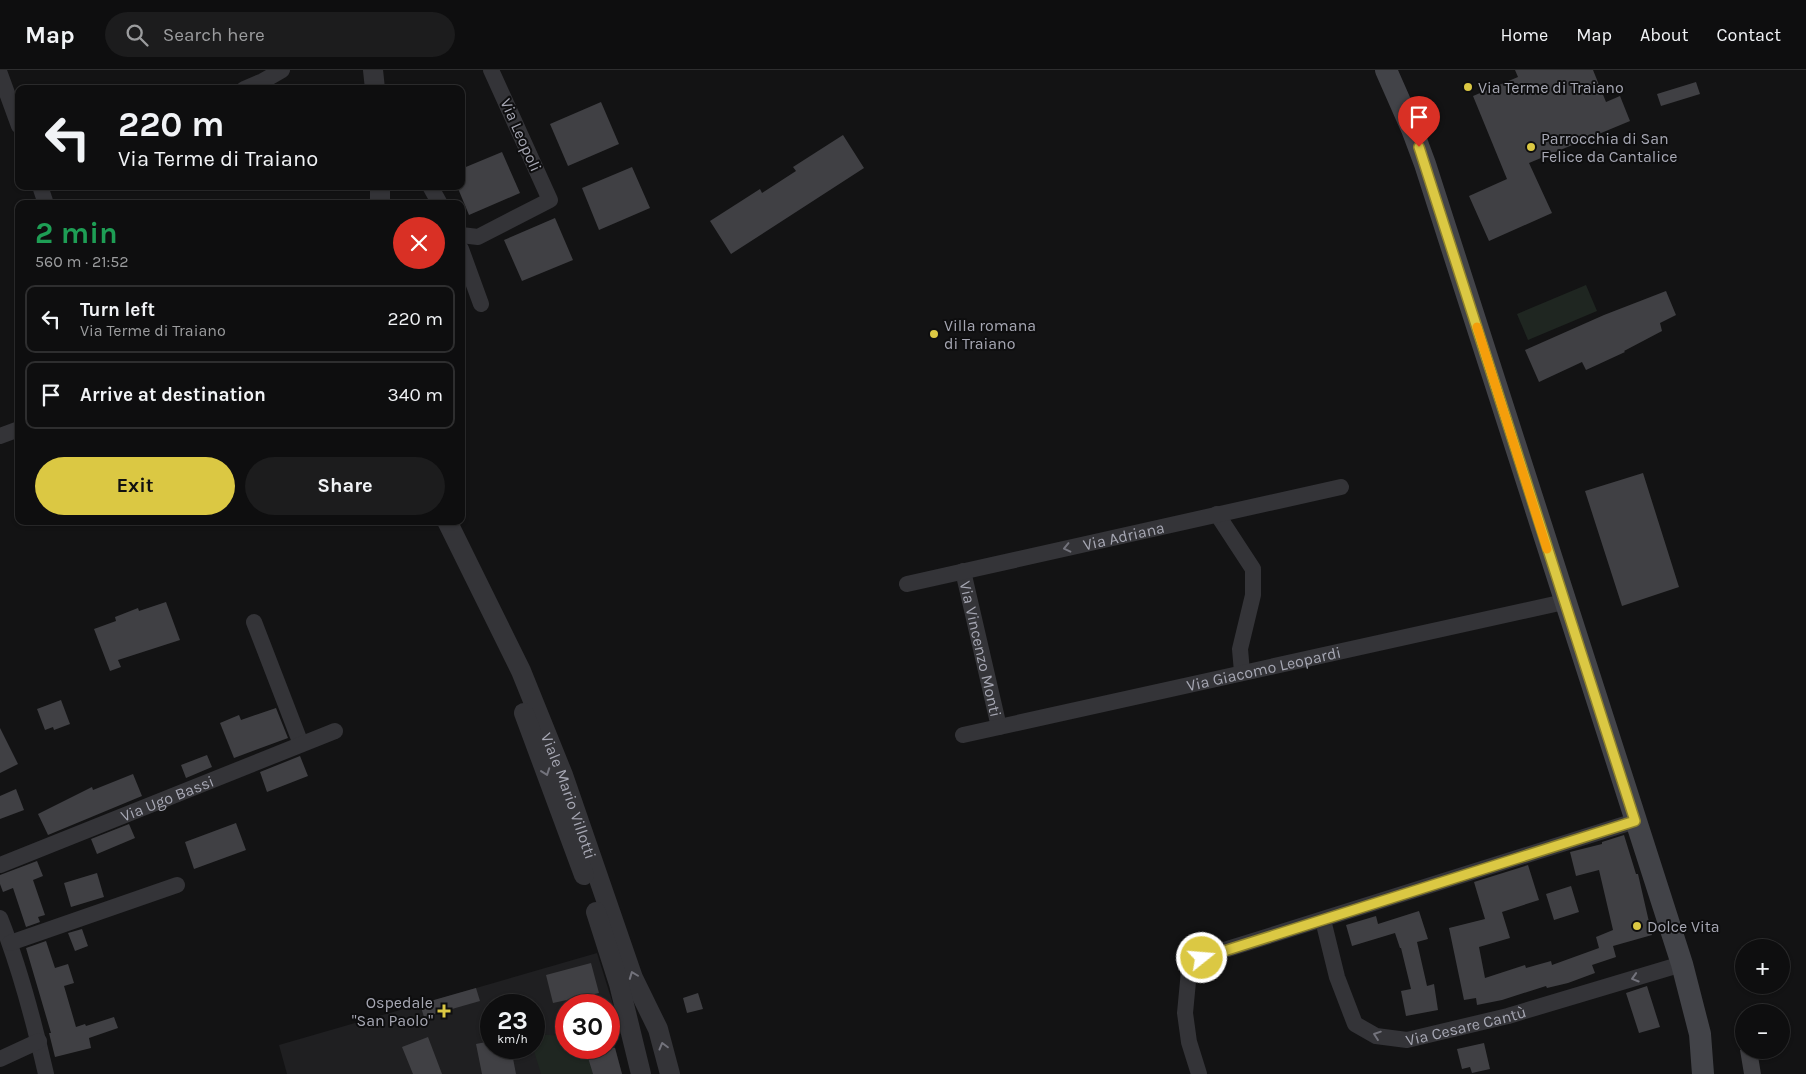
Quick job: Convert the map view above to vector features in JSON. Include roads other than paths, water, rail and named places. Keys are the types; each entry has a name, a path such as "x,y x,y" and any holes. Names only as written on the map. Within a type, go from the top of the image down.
{"main road":[{"path":"1386,70 1425,164 1564,602 1682,964 1700,1034 1703,1074"},
{"path":"1691,1074 1700,1034"}],"street":[{"path":"254,85 282,70"},
{"name":"Via Leopoli","path":"465,235 478,237 550,200 491,70"},
{"path":"0,74 15,115"},
{"path":"465,260 481,304"},
{"path":"0,436 15,430"},
{"name":"Via Adriana","path":"907,584 1341,486"},
{"path":"1217,514 1253,569 1253,595 1240,649 1242,672"},
{"name":"Viale Mario Villotti","path":"449,525 532,697 563,775 633,978 658,1029 670,1074"},
{"name":"Via Vincenzo Monti","path":"963,571 999,727"},
{"name":"Viale Mario Villotti","path":"474,578 590,894 619,984 641,1074"},
{"name":"Via Giacomo Leopardi","path":"963,735 1564,602"},
{"path":"254,622 301,744"},
{"name":"Via Ugo Bassi","path":"0,865 335,731"},
{"path":"1199,1074 1189,1042 1185,1013 1189,972 1202,958 1635,821"},
{"path":"10,943 177,885"},
{"path":"0,918 10,943 39,1042 46,1074"},
{"name":"Via Cesare Cantù","path":"1323,920 1337,977 1355,1024 1376,1036 1407,1040 1508,1016 1682,964"},
{"path":"629,1024 645,1018 653,1019"},
{"path":"0,1059 39,1042"}],"place":[{"name":"Via Terme di Traiano","path":"1468,87"},
{"name":"Parrocchia di San Felice da Cantalice","path":"1531,147"},
{"name":"Villa romana di Traiano","path":"934,334"},
{"name":"Dolce Vita","path":"1637,926"},
{"name":"Ospedale \"San Paolo\"","path":"444,1011"}]}
